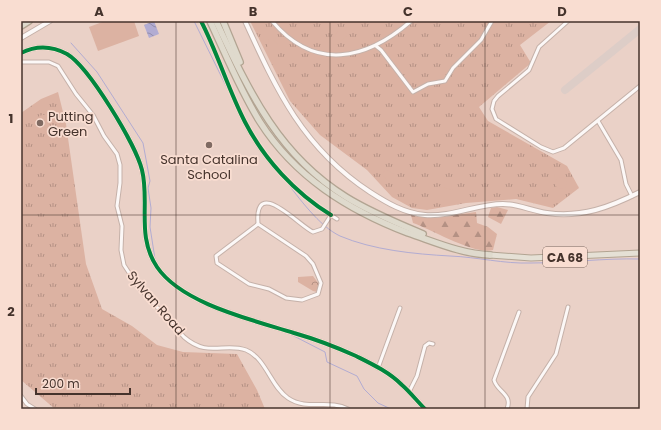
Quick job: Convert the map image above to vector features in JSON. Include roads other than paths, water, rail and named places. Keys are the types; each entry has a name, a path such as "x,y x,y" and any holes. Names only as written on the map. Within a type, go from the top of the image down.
{"highway":[{"path":"21,26 29,21"},
{"name":"CA 68","path":"210,21 247,99 261,123 286,156 310,180 344,204 378,221 450,248 490,255 531,258 640,253"},
{"name":"CA 68","path":"216,21 256,101 270,125 291,151 314,174 340,194 370,210 427,236 464,249 490,255"},
{"path":"223,21 256,101"}],"street":[{"path":"21,38 50,21"},
{"path":"201,21 218,56 242,117 255,141 271,162 294,187 337,219"},
{"path":"245,21 279,93 306,133 348,176 378,197 399,209 420,214 436,215 502,204 515,205 547,213 570,214 603,209 640,192"},
{"path":"272,21 297,44 323,54 349,54 376,46 412,21"},
{"path":"376,46 381,50 413,92 428,84 445,81 458,63 481,40 492,21"},
{"path":"568,21 539,47 529,70 496,98 492,105 492,113 496,119 503,125 553,152 564,148 640,86"},
{"path":"21,53 32,48 44,47 57,49 73,58 121,124 136,152 143,174 144,226 148,249 158,268 166,276 194,297 219,309 319,341 378,368 402,384 424,409"},
{"name":"Sylvan Road","path":"21,62 49,62 58,66 76,94 93,115 104,136 117,154 120,165 120,183 117,206 122,226 121,257 126,270 136,285 188,341 206,348 241,349 250,353 284,395 312,407 331,404 348,409"},
{"path":"598,121 621,160 626,184 632,196"},
{"path":"258,224 216,256 217,263 249,284 269,289 286,298 302,300 318,294 321,283 310,260 258,224 257,214 259,209 264,204 270,202 276,204 313,232 322,229 330,215"},
{"path":"527,409 528,397 556,354 568,307"},
{"path":"378,368 400,308"},
{"path":"507,409 509,401 508,397 494,380 519,312"},
{"path":"409,393 418,376 426,346 429,343 433,344"},
{"path":"21,396 27,404 35,409"}],"water":[{"path":"154,21 159,34 149,38 144,25"}],"waterway":[{"path":"194,21 229,92"},
{"path":"71,43 97,72 143,143 150,181 148,188 151,208 150,227 155,259"},
{"path":"285,180 310,211 325,226 340,236 366,245 408,252 521,263 640,259"},
{"path":"207,306 215,309"},
{"path":"290,334 325,352 327,362 357,376 364,389 378,403 391,409"}],"place":[{"name":"Putting Green","path":"40,123"},
{"name":"Santa Catalina School","path":"209,145"}]}
